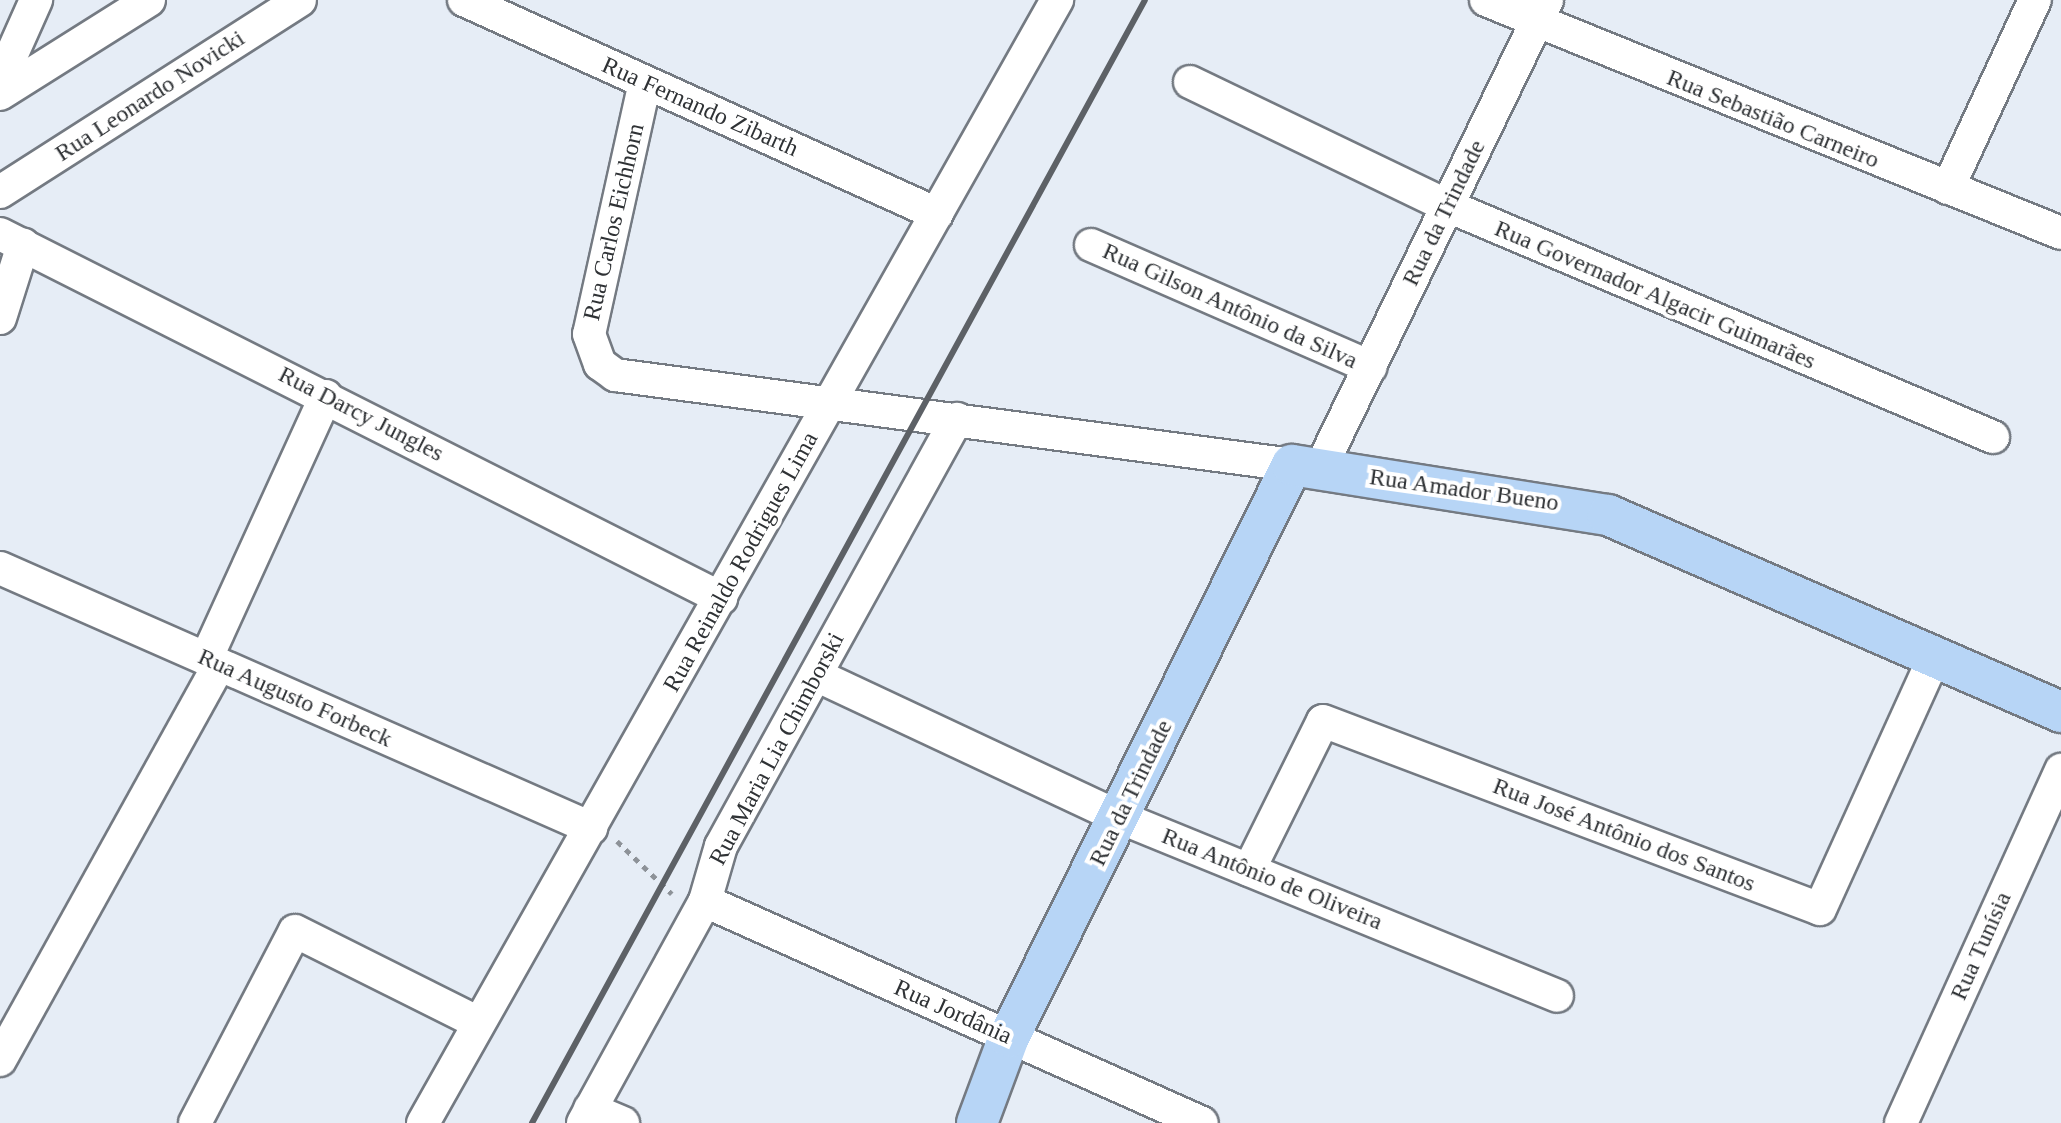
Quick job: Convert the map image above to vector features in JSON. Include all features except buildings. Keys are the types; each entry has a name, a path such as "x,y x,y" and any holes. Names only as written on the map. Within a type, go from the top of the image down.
{"main road":[{"name":"Rua Amador Bueno","path":"1306,467 1608,515 2061,712"},
{"name":"Rua da Trindade","path":"977,1123 1009,1037 1119,817 1306,467"}],"street":[{"path":"0,81 36,0"},
{"path":"0,94 149,0"},
{"name":"Rua Leonardo Novicki","path":"0,192 300,0"},
{"name":"Rua Sebastião Carneiro","path":"1486,0 1541,12 1948,188 2061,233"},
{"path":"1948,188 2035,0"},
{"name":"Rua Reinaldo Rodrigues Lima","path":"423,1123 477,1022 591,828 937,214 1049,3"},
{"name":"Rua Fernando Zibarth","path":"482,4 645,82 937,214"},
{"name":"Rua da Trindade","path":"1306,467 1370,367 1541,12"},
{"name":"Rua Carlos Eichhorn","path":"645,82 589,334 600,364 636,379 831,402"},
{"name":"Rua Governador Algacir Guimarães","path":"1190,82 1448,206 1993,437"},
{"path":"0,318 12,240"},
{"name":"Rua Darcy Jungles","path":"12,240 721,598"},
{"name":"Rua Gilson Antônio da Silva","path":"1091,245 1370,367"},
{"path":"0,1060 213,662 326,396"},
{"name":"Rua Amador Bueno","path":"831,402 1306,467"},
{"name":"Rua Maria Lia Chimborski","path":"586,1116 705,901 721,846 957,419"},
{"name":"Rua Augusto Forbeck","path":"0,568 591,828"},
{"name":"Rua José Antônio dos Santos","path":"1249,870 1323,721 1820,909 1935,655"},
{"name":"Rua Antônio de Oliveira","path":"816,675 1119,817 1557,996"},
{"name":"Rua Tunísia","path":"1901,1123 2061,770"},
{"name":"Rua Jordânia","path":"705,901 1202,1123"},
{"path":"195,1123 295,931 477,1022"},
{"path":"586,1116 623,1123"}],"path":[{"path":"591,828 641,856 674,896 705,901"}],"railway":[{"path":"532,1123 1145,0"}]}
